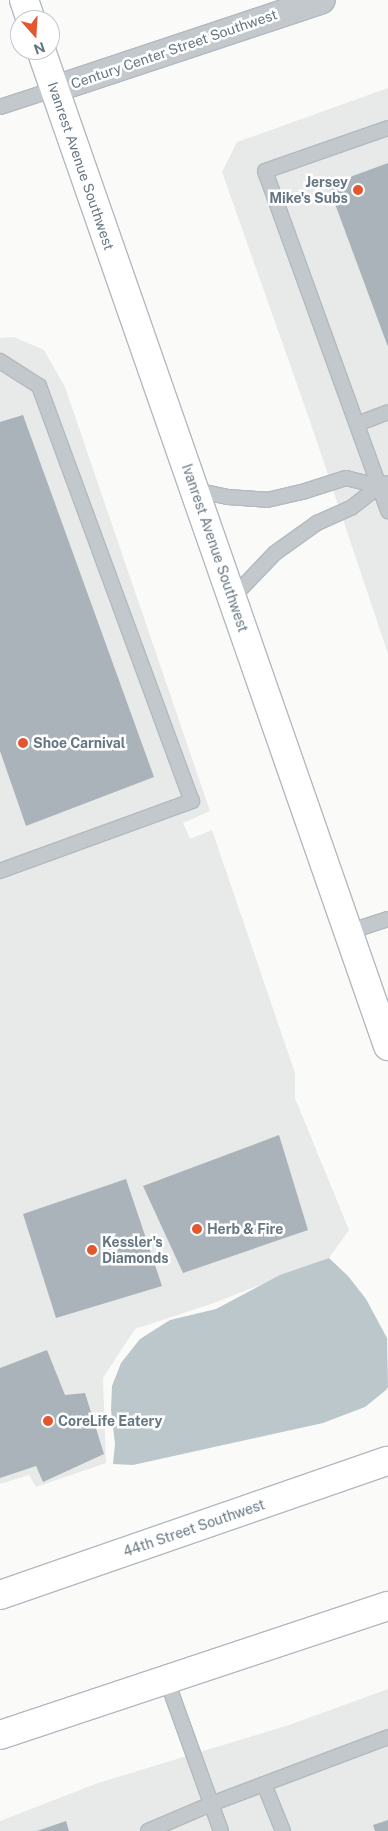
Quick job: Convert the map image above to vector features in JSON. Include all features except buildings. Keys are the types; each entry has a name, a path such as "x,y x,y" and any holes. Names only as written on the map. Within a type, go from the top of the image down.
{"street":[{"name":"Century Center Street Southwest","path":"55,89 322,0"},
{"name":"Ivanrest Avenue Southwest","path":"45,60 388,1046"},
{"name":"44th Street Southwest","path":"0,1595 388,1461"},
{"path":"0,1735 388,1606"}],"lane":[{"path":"0,107 55,89"},
{"path":"388,128 265,171 356,424 384,485 388,511"},
{"path":"0,361 39,386 192,801 0,871"},
{"path":"356,424 388,412"},
{"path":"195,490 228,497 267,500 302,492 346,478 384,485"},
{"path":"232,598 275,553 317,523 351,508 384,485"},
{"path":"348,932 388,919"},
{"path":"167,1681 221,1831"},
{"path":"148,1831 212,1804 388,1737"},
{"path":"264,1784 283,1831"}],"shaded area":[{"path":"388,88 388,654 311,424 222,172 237,142"},
{"path":"14,337 44,350 65,387 210,811 183,823 190,839 212,830 295,1073 295,1098 349,1230 329,1258 214,1303 135,1329 103,1378 106,1463 36,1487 29,1475 0,1484 0,338"},
{"path":"329,1258 348,1276 366,1299 387,1338 388,1387 386,1390 365,1407 323,1423 133,1465 113,1464 115,1444 111,1410 112,1386 121,1363 140,1339 170,1320 216,1309 280,1275"},
{"path":"388,1689 388,1831 0,1831 0,1821 98,1783 289,1725"}],"place":[{"name":"Jersey Mike's Subs","path":"358,190"},
{"name":"Shoe Carnival","path":"23,743"},
{"name":"Herb & Fire","path":"197,1229"},
{"name":"Kessler's Diamonds","path":"92,1250"},
{"name":"CoreLife Eatery","path":"48,1421"}]}
